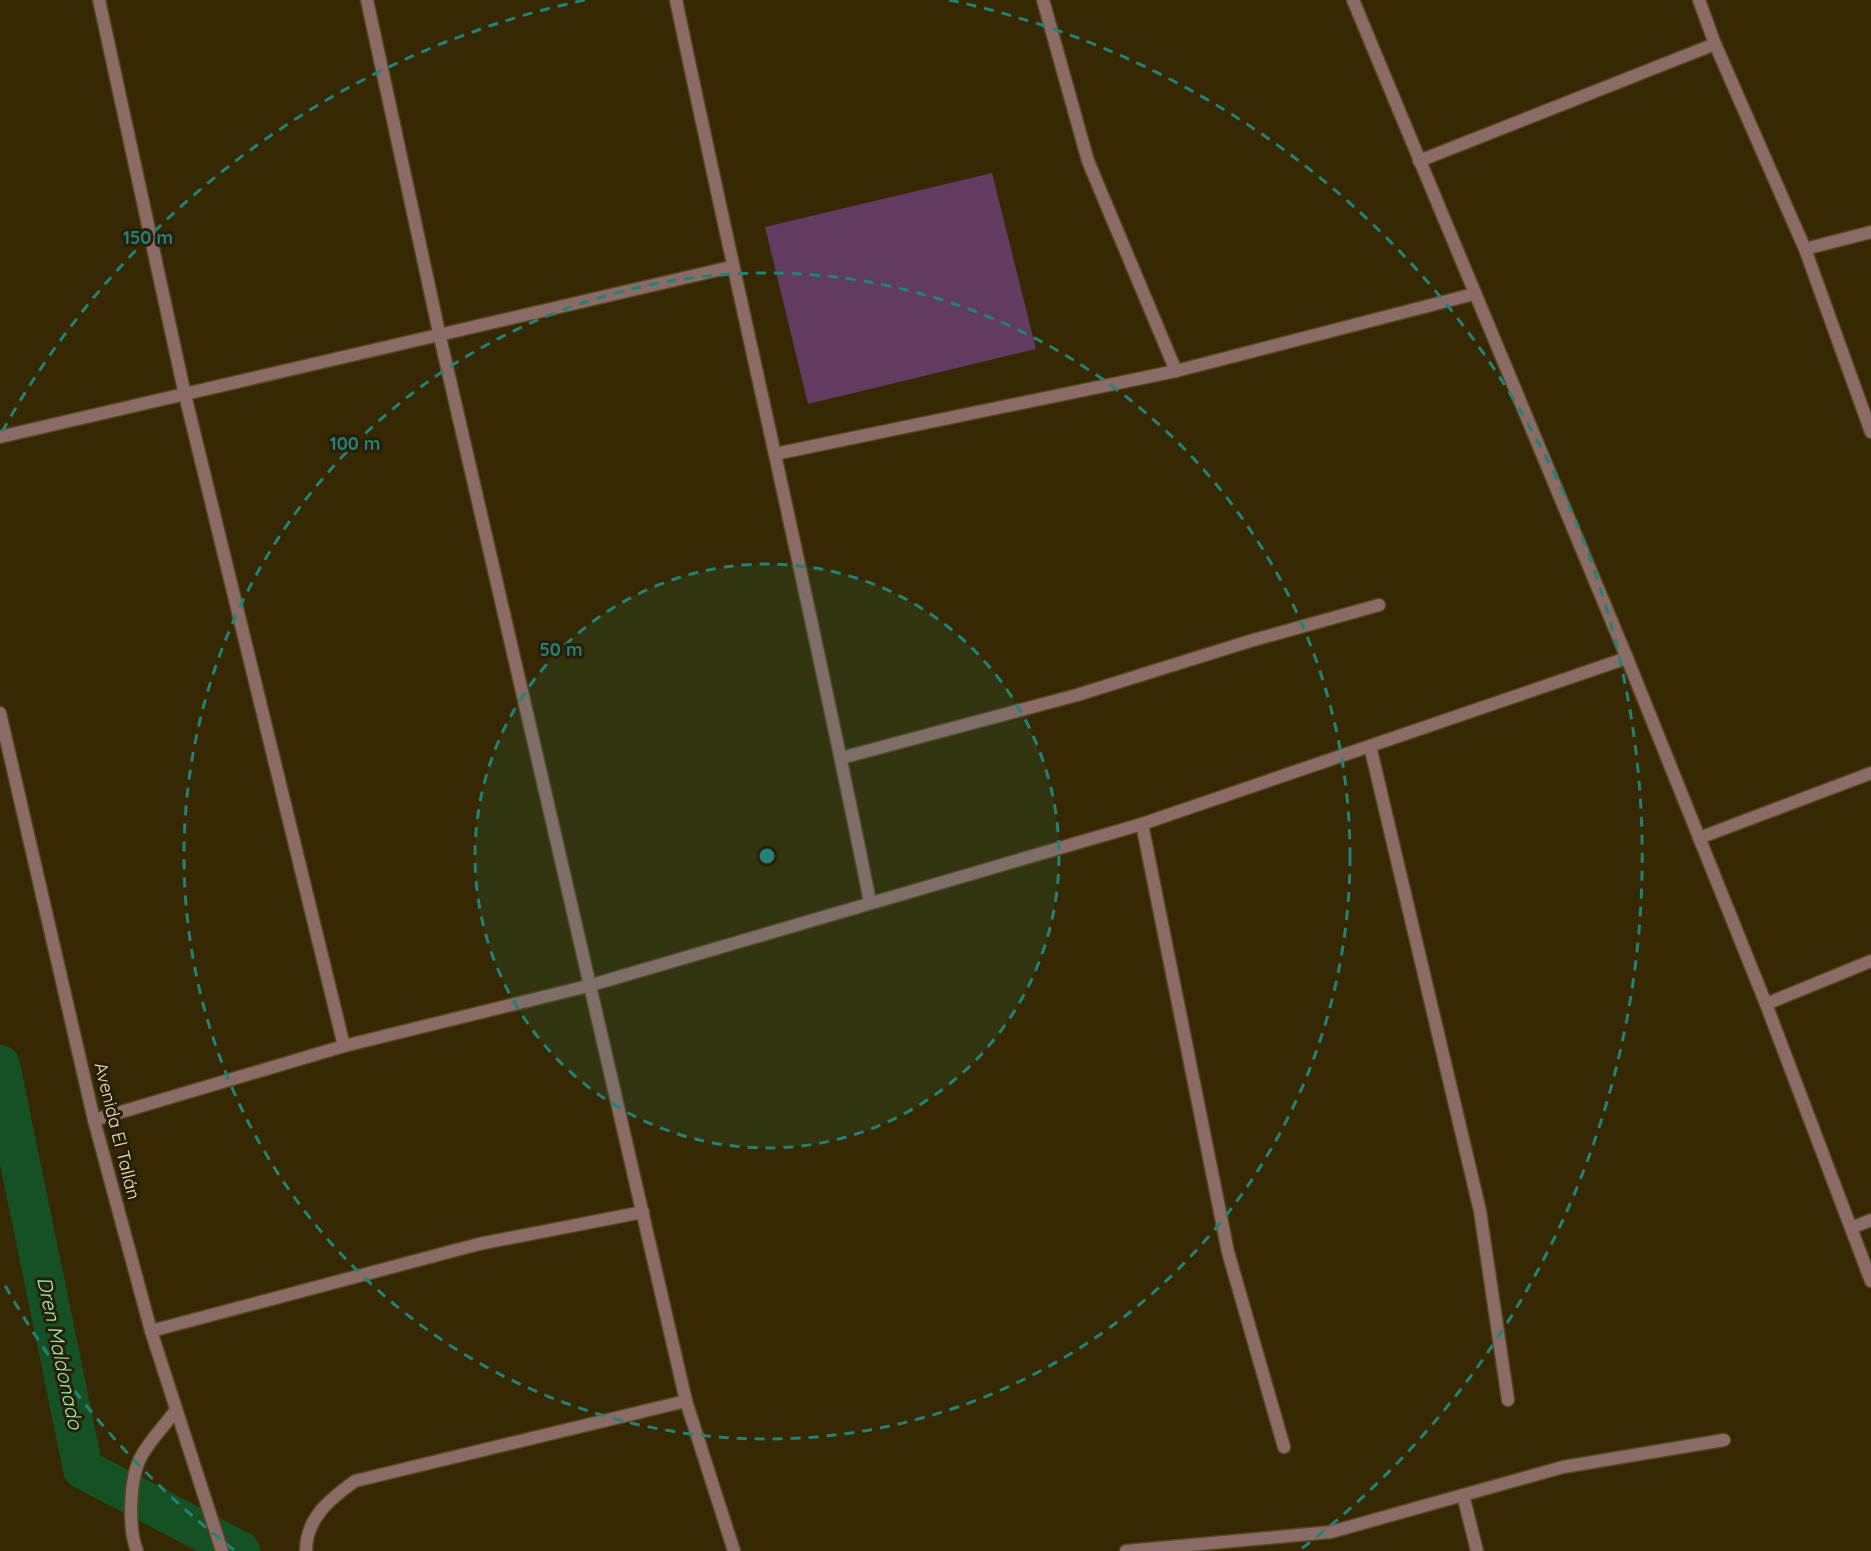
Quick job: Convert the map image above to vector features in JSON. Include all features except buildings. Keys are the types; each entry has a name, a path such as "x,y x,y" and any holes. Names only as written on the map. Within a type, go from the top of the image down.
{"street":[{"path":"99,0 185,395 344,1046"},
{"path":"367,0 440,337 588,986 644,1212 686,1401 734,1551"},
{"path":"675,0 731,267 842,758 870,902"},
{"path":"1043,0 1088,161 1176,371"},
{"path":"1353,0 1699,838 1766,1004 1871,1281"},
{"path":"1699,0 1715,44 1805,249 1871,432"},
{"path":"1419,161 1715,44"},
{"path":"1805,249 1871,232"},
{"path":"0,437 440,337 731,267"},
{"path":"775,454 1176,371 1474,294"},
{"path":"842,758 1077,695 1250,641 1379,605"},
{"path":"94,1120 344,1046 588,986 1142,824 1626,658"},
{"name":"Avenida El Tallán","path":"0,713 94,1120 151,1331 222,1551"},
{"path":"1370,746 1480,1211 1509,1400"},
{"path":"1699,838 1871,773"},
{"path":"1142,824 1228,1252 1284,1448"},
{"path":"1766,1004 1871,961"},
{"path":"151,1331 479,1244 644,1212"},
{"path":"1851,1228 1871,1220"},
{"path":"306,1551 306,1535 325,1503 355,1481 686,1401"},
{"path":"137,1551 133,1540 132,1495 141,1457 176,1410"},
{"path":"1126,1551 1241,1546 1331,1532 1563,1467 1724,1440"},
{"path":"1463,1495 1477,1551"}],"shaded area":[{"path":"992,173 1036,349 808,404 765,227"}],"waterway":[{"name":"Dren Maldonado","path":"0,1065 83,1469 240,1551"}]}
